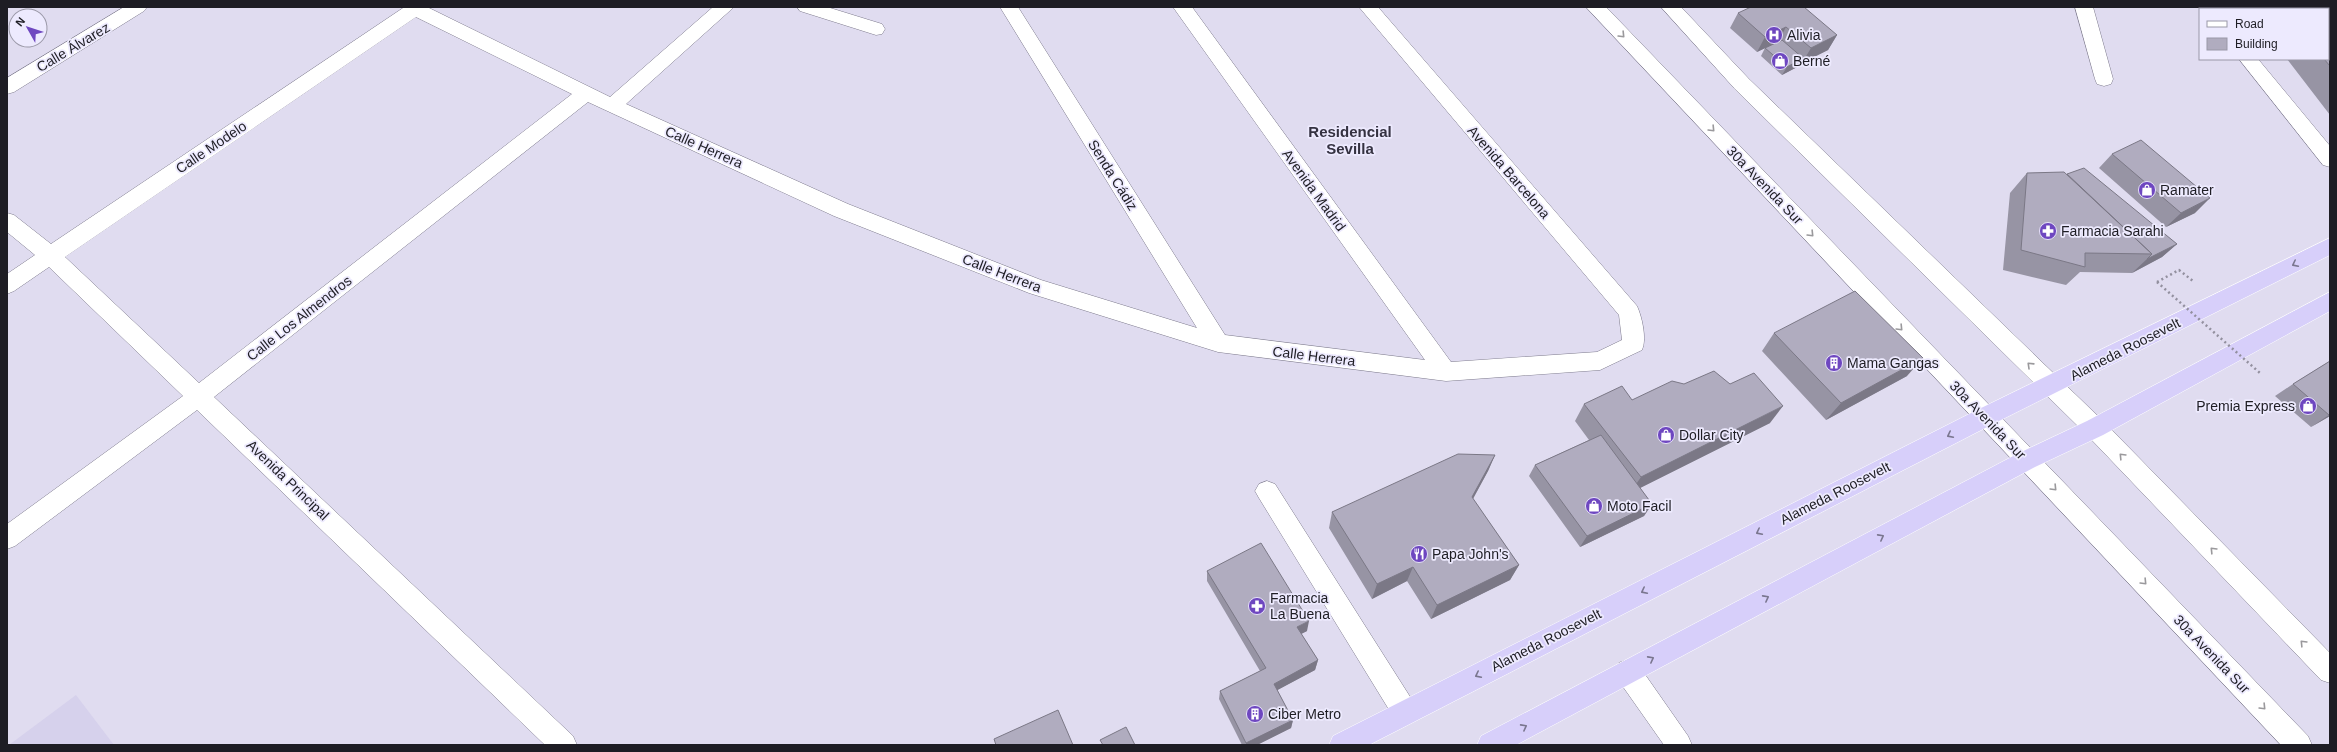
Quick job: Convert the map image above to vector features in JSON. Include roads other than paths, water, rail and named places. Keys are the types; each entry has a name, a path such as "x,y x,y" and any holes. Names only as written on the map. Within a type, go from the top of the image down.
{"highway":[{"name":"Alameda Roosevelt","path":"1342,745 1985,417 2052,386 2330,246"},
{"path":"1490,745 2027,460 2095,428 2330,302"}],"street":[{"name":"Calle Álvarez","path":"7,87 138,7"},
{"path":"612,106 725,7"},
{"path":"806,7 876,29"},
{"name":"Senda Cádiz","path":"1009,7 1218,343"},
{"name":"Avenida Madrid","path":"1182,7 1446,372"},
{"name":"Avenida Barcelona","path":"1368,7 1629,312 1634,344"},
{"name":"30a Avenida Sur","path":"1595,7 2299,745"},
{"path":"1670,7 1742,84 2095,428 2330,671"},
{"path":"2084,7 2104,79"},
{"name":"Calle Herrera","path":"413,8 612,106 841,210 1029,284 1218,343 1446,372 1600,361 1634,344"},
{"name":"Calle Modelo","path":"7,285 413,8"},
{"path":"2249,60 2330,160"},
{"name":"Calle Los Almendros","path":"7,538 199,396 587,93"},
{"name":"Avenida Principal","path":"7,221 51,256 564,745"},
{"path":"1267,491 1405,712"},
{"path":"1628,672 1679,745"}],"place":[{"name":"Alivia","path":"1774,35"},
{"name":"Berné","path":"1780,61"},
{"name":"Ramater","path":"2147,190"},
{"name":"Farmacia Sarahi","path":"2048,231"},
{"name":"Mama Gangas","path":"1834,363"},
{"name":"Premia Express","path":"2308,406"},
{"name":"Dollar City","path":"1666,435"},
{"name":"Moto Facil","path":"1594,506"},
{"name":"Papa John's","path":"1419,554"},
{"name":"Farmacia La Buena","path":"1257,606"},
{"name":"Ciber Metro","path":"1255,714"}],"district":[{"name":"Residencial Sevilla","path":"1350,140"}]}
